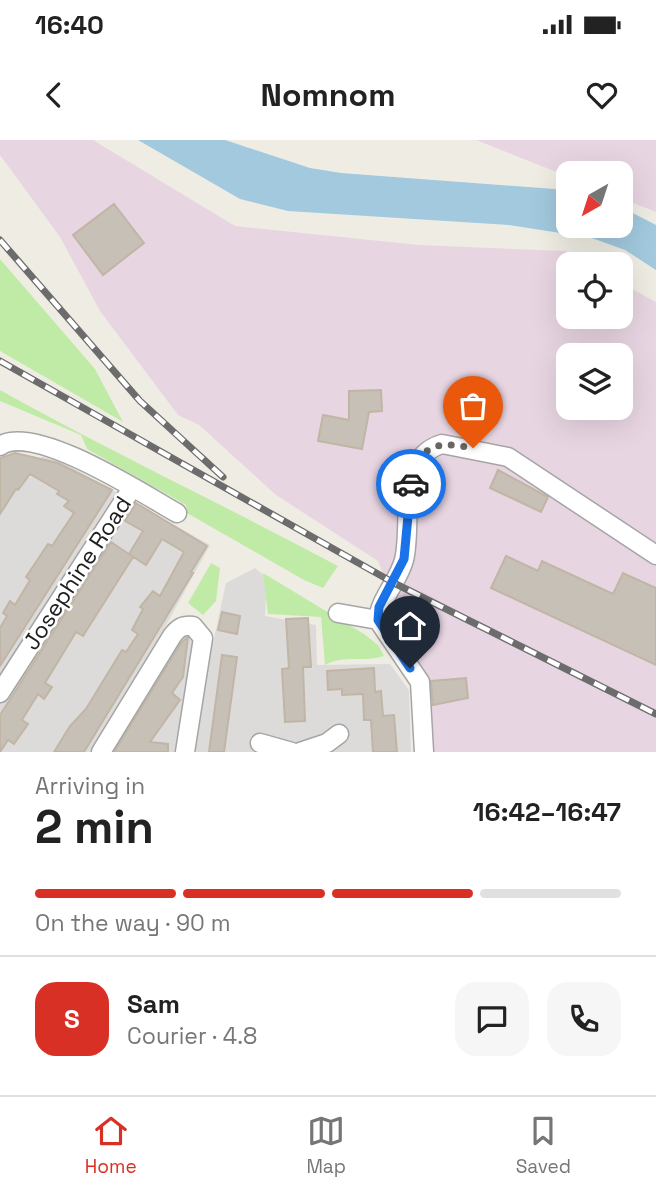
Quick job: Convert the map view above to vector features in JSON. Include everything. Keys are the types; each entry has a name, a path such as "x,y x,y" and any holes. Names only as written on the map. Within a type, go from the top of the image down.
{"street":[{"path":"0,446 16,440 77,456 177,513"},
{"path":"424,752 420,682 378,620 379,607 404,559 413,476 420,457 442,444 508,457 656,555"},
{"name":"Josephine Road","path":"0,693 132,488"},
{"path":"338,613 378,620"},
{"path":"101,752 172,636 178,628 193,626 203,638 185,752"},
{"path":"300,752 327,743 339,734"},
{"path":"260,743 292,752"}],"shaded area":[{"path":"0,140 93,140 235,226 419,245 565,251 556,252 556,329 633,329 633,290 656,302 656,752 427,752 423,674 378,561 276,495 199,425 178,415 100,311 60,237 0,155"},
{"path":"476,140 656,140 656,212 634,203 634,161 556,161 556,172"},
{"path":"42,457 57,459 210,545 164,629 213,643 226,583 255,568 267,578 265,616 316,625 317,665 390,664 409,690 411,752 0,752 0,461 30,478"}],"green space":[{"path":"0,259 95,369 123,422 0,351"},
{"path":"0,390 338,566 323,588 304,580 187,513 186,505 87,449 81,435 0,401"},
{"path":"211,563 220,568 216,601 203,615 188,603"},
{"path":"263,573 364,634 378,645 384,656 340,660 325,665 321,617 268,614"}],"water":[{"path":"138,140 225,140 310,168 341,173 556,189 556,232 509,225 288,211 240,199"},
{"path":"634,214 656,225 656,270 633,255 633,252 592,238 634,238"}],"building":[{"path":"114,204 144,243 103,275 73,235"},
{"path":"381,390 382,411 369,412 362,449 318,441 323,415 349,420 349,391"},
{"path":"15,453 58,463 112,490 0,666 0,628 7,616 3,613 10,601 15,605 30,580 26,577 48,544 52,546 74,513 64,506 69,501 57,494 59,491 30,474 18,490 16,489 0,514 0,458"},
{"path":"498,470 548,497 541,512 490,488"},
{"path":"136,503 207,546 84,752 54,752 70,726 86,709 122,650 126,652 138,634 132,630 143,609 140,607 153,591 160,596 184,552 162,539 146,565 129,554 143,531 125,521"},
{"path":"111,542 133,557 83,636 76,632 45,683 52,687 44,699 38,694 22,720 28,724 14,744 8,740 0,752 0,715"},
{"path":"506,556 538,571 542,561 613,594 623,573 656,588 656,665 491,588"},
{"path":"222,612 240,616 237,634 218,630"},
{"path":"308,618 311,667 303,667 305,721 285,722 282,669 289,668 286,619"},
{"path":"188,637 183,677 172,693 180,700 150,742 168,744 168,752 114,752 181,643"},
{"path":"222,655 237,657 224,752 209,752"},
{"path":"374,668 375,692 381,691 383,716 394,715 397,752 373,752 371,720 364,720 363,694 342,695 342,689 328,690 327,671"},
{"path":"466,678 468,698 433,705 431,681"}],"railway":[{"path":"0,240 140,401 223,477"},
{"path":"0,361 394,583 656,714"}],"way so far":[{"path":"411,484 420,457 426,451 442,444 473,448"}],"route":[{"path":"410,668 378,620 379,607 394,583 404,559 411,484"}]}
